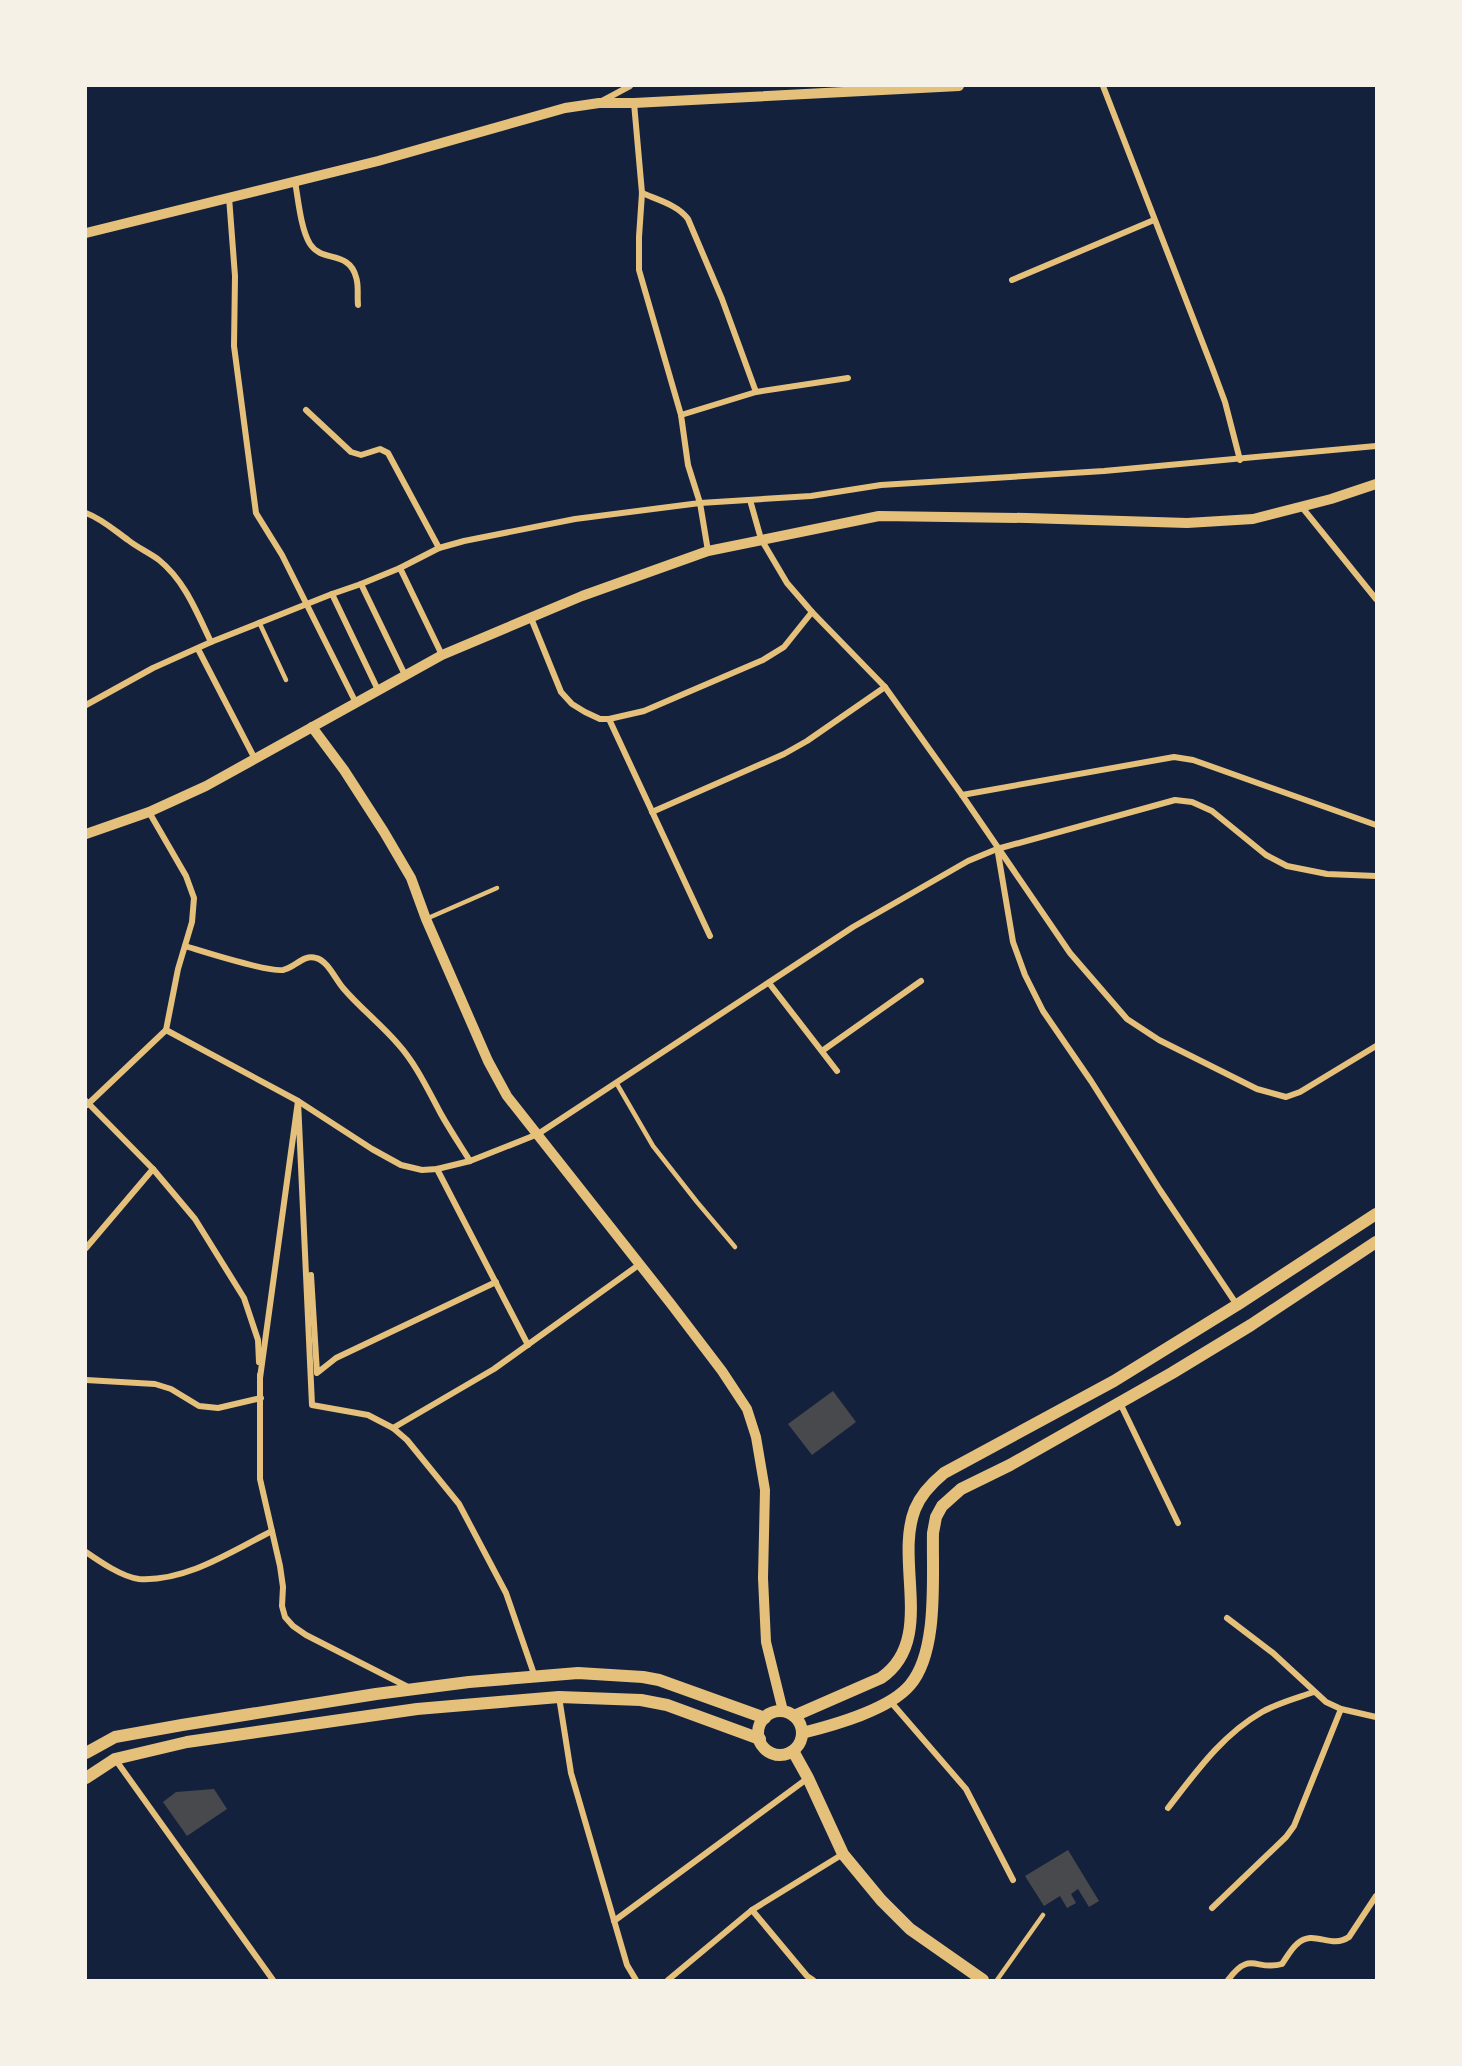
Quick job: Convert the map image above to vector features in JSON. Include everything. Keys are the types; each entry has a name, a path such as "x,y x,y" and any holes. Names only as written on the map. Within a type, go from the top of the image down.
{"main road":[{"path":"789,1714 799,1721 801,1740 792,1751 786,1754 773,1754 762,1746 759,1740 759,1728 770,1714 789,1714 881,1678 898,1662 908,1639 911,1613 911,1526 915,1509 933,1482 944,1473 1114,1381 1377,1214"},
{"path":"802,1733 840,1723 890,1701 909,1686 915,1678 923,1663 929,1640 933,1533 936,1517 942,1506 961,1489 1010,1465 1120,1403 1251,1325 1377,1242"},
{"path":"86,1753 116,1737 182,1725 414,1689 578,1673 643,1677 674,1685 765,1718"},
{"path":"86,1778 115,1759 187,1742 417,1709 559,1697 641,1700 667,1705 759,1740"},
{"path":"792,1751 808,1778 843,1854 881,1900 910,1929 983,1980"}],"street":[{"path":"599,103 630,86"},
{"path":"86,233 378,161 566,108 599,103 634,104 958,86"},
{"path":"1103,86 1225,402 1240,460"},
{"path":"634,104 642,193 639,270 681,415 688,465 700,503 708,551"},
{"path":"295,181 305,232 310,244 318,253 343,259 350,264 357,277 358,305"},
{"path":"642,193 677,209 688,219 722,299 756,392"},
{"path":"229,197 235,276 234,346 256,513 282,555 356,703"},
{"path":"1012,280 1154,220"},
{"path":"681,415 756,392 848,378"},
{"path":"306,410 351,452 361,455 380,449 388,453 439,548"},
{"path":"86,705 153,668 211,642 361,584 439,548 464,541 575,519 700,503 811,496 881,485 1104,471 1377,446"},
{"path":"86,834 149,812 206,786 442,655 582,596 708,551 879,516 1187,523 1253,519 1377,484"},
{"path":"750,500 761,539 787,584 885,687 1070,953 1127,1019 1160,1040 1257,1089 1286,1097 1300,1092 1377,1046"},
{"path":"1301,506 1377,599"},
{"path":"86,513 99,518 160,560 176,577 192,602 211,642"},
{"path":"399,568 442,655"},
{"path":"361,584 405,675"},
{"path":"332,594 378,690"},
{"path":"531,618 561,692 572,704 585,712 600,719 609,719 644,711 763,660 784,647 812,612"},
{"path":"198,649 255,759"},
{"path":"652,812 784,754 807,741 885,687"},
{"path":"609,719 710,936"},
{"path":"312,727 344,770 411,878 426,919 488,1061 507,1096 722,1371 747,1410 756,1437 765,1490 763,1578 766,1642 789,1714"},
{"path":"962,795 1174,757 1193,760 1377,825"},
{"path":"166,1030 298,1101 372,1149 401,1164 422,1170 437,1169 470,1161 538,1134 853,927 968,861 997,849 1175,800 1192,802 1212,811 1266,855 1287,866 1327,874 1377,876"},
{"path":"149,812 186,876 194,898 192,922 175,980 166,1030 87,1104 153,1169 195,1219 244,1298 258,1340 261,1398 260,1479 283,1587 282,1606 285,1617 306,1635 414,1689"},
{"path":"997,849 1013,942 1025,975 1043,1011 1237,1305"},
{"path":"185,946 262,967 282,970 303,959 315,957 325,963 360,1008 398,1043 422,1077 442,1116 470,1161"},
{"path":"822,1051 921,981"},
{"path":"769,983 837,1071"},
{"path":"298,1101 317,1373 336,1358 496,1282"},
{"path":"260,1378 298,1101"},
{"path":"298,1101 312,1405 368,1416 393,1428 407,1440 459,1504 506,1593 535,1677"},
{"path":"86,1248 153,1169"},
{"path":"437,1169 528,1345"},
{"path":"393,1428 494,1369 640,1264"},
{"path":"86,1380 155,1384 171,1389 199,1406 218,1408 261,1398"},
{"path":"1120,1403 1178,1523"},
{"path":"86,1552 107,1567 137,1579 169,1576 196,1569 272,1531"},
{"path":"1227,1618 1273,1653 1326,1702 1341,1709 1377,1717"},
{"path":"1168,1808 1212,1752 1233,1733 1263,1712 1314,1692"},
{"path":"559,1697 571,1773 627,1965 636,1980"},
{"path":"890,1701 966,1789 1013,1880"},
{"path":"1212,1908 1287,1837 1294,1826 1341,1709"},
{"path":"115,1759 273,1980"},
{"path":"614,1921 808,1778"},
{"path":"668,1980 752,1910 843,1854"},
{"path":"1228,1980 1237,1968 1246,1963 1257,1962 1269,1966 1282,1964 1298,1943 1305,1938 1342,1941 1349,1937 1377,1896"},
{"path":"752,1910 807,1976 813,1980"}],"lane":[{"path":"259,622 285,680"},
{"path":"426,919 497,888"},
{"path":"617,1084 653,1146 735,1247"},
{"path":"998,1980 1042,1916"}],"building":[{"path":"833,1391 856,1422 812,1455 788,1424"},
{"path":"214,1789 227,1809 187,1836 163,1802 176,1792"},
{"path":"1068,1850 1099,1901 1089,1907 1078,1889 1071,1894 1076,1903 1067,1908 1060,1896 1044,1906 1025,1876"}]}
